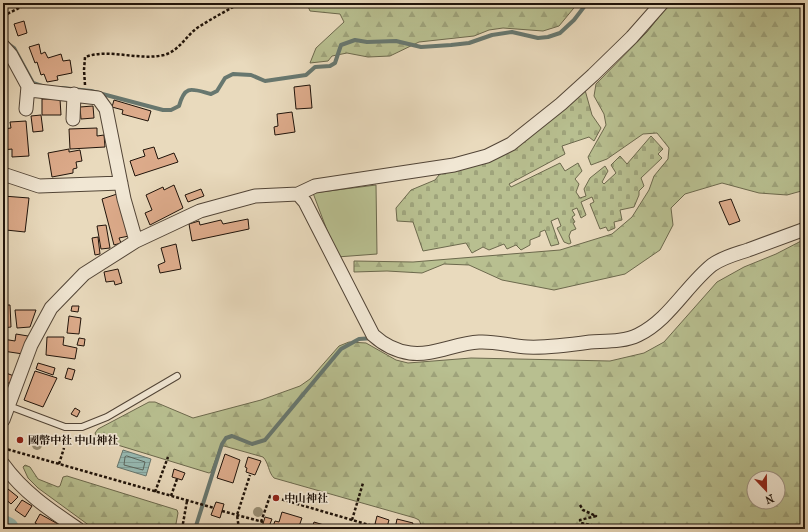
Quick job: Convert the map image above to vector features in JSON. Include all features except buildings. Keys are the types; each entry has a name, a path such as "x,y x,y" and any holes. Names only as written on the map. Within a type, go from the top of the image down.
{"street":[{"path":"3,420 31,345 51,308 84,274 136,241 200,210 219,204 255,196 298,194 315,186 454,165 488,156 511,144 561,104 632,37 662,3"},
{"path":"3,46 10,55 30,90 98,98 106,109 121,183 136,241"},
{"path":"26,109 28,86"},
{"path":"73,119 74,94"},
{"path":"3,174 39,186 121,183"},
{"path":"298,194 305,202 373,335 393,349 411,353 422,353 458,344 479,342 494,342 526,347 545,347 621,340 636,336 660,320 713,264 726,257 805,229"},
{"path":"3,464 33,497 78,529"}],"lane":[{"path":"9,406 65,427 82,427 106,417 177,376"}],"path":[{"path":"3,16 29,3"},
{"path":"86,82 84,70 85,57 96,53 144,57 166,55 181,45 196,29 240,3"},
{"path":"3,448 214,508"},
{"path":"60,464 64,448"},
{"path":"156,492 168,457"},
{"path":"239,529 237,515 250,475"},
{"path":"172,496 177,479"},
{"path":"352,520 363,483"},
{"path":"222,511 262,522 270,496 383,529"},
{"path":"182,529 187,501"},
{"path":"580,506 583,510 596,516 580,520 581,523 596,526 596,529"}],"green space":[{"path":"578,3 559,26 543,31 503,28 489,30 474,36 419,42 390,56 368,57 347,53 332,56 328,61 310,63 316,48 344,22 340,14 310,11 307,4"},
{"path":"670,3 805,3 805,190 787,195 759,193 722,183 685,194 671,208 673,225 660,250 625,274 554,290 502,280 469,265 444,264 422,273 387,271 354,272 354,261 413,262 560,250 612,234 632,217 649,190 654,176 668,159 669,148 657,133 643,134 607,159 591,165 588,157 606,125 604,114 594,96 596,84 647,32"},
{"path":"585,90 592,115 601,128 594,141 589,137 562,146 565,154 509,184 511,187 560,163 565,171 578,163 582,171 575,179 579,184 576,192 580,198 586,196 584,189 590,178 605,166 608,171 602,182 604,184 616,173 611,165 620,156 627,164 651,136 663,149 658,154 662,158 641,178 644,186 639,191 634,207 620,210 622,220 614,222 615,228 608,231 606,227 600,229 590,204 594,202 592,197 581,202 586,215 581,218 577,208 572,210 575,215 572,217 575,222 573,223 576,229 571,231 569,236 571,243 569,244 564,242 557,228 561,226 558,218 551,221 559,244 551,246 545,230 540,232 540,236 530,240 530,245 521,250 516,245 507,249 504,244 489,250 483,247 472,253 466,243 423,251 413,222 397,221 396,208 411,190 435,180 439,175 447,170 460,170 481,162"},
{"path":"376,185 377,254 337,257 313,193"},
{"path":"805,239 805,529 423,529 419,520 415,518 274,478 263,457 224,446 220,447 211,472 209,473 98,439 95,433 98,429 149,402 155,402 193,418 261,400 300,386 310,379 339,346 349,342 366,343 396,360 408,363 471,358 610,361 644,353 664,342 717,282 744,267 776,254"},
{"path":"25,465 30,467 38,479 58,487 60,486 63,477 67,476 177,510 178,513 175,529 94,529 38,488 28,478 23,467"}],"water":[{"path":"123,450 151,459 146,476 117,467"}],"waterway":[{"path":"62,88 91,91 163,110 171,110 179,106 181,99 187,91 194,90 211,94 217,91 225,78 233,74 251,75 265,81 306,75 315,67 330,66 335,63 341,45 355,40 367,42 396,41 421,47 469,43 492,35 512,32 538,38 548,37 560,33 574,20 587,3"},
{"path":"3,40 14,48 33,83 42,86"},
{"path":"195,529 222,444 226,438 232,436 252,444 265,440 341,349 359,339 373,338"},
{"path":"3,527 7,529"}],"place":[{"name":"國幣中社 中山神社","path":"20,440"},
{"name":"中山神社","path":"276,498"}]}
